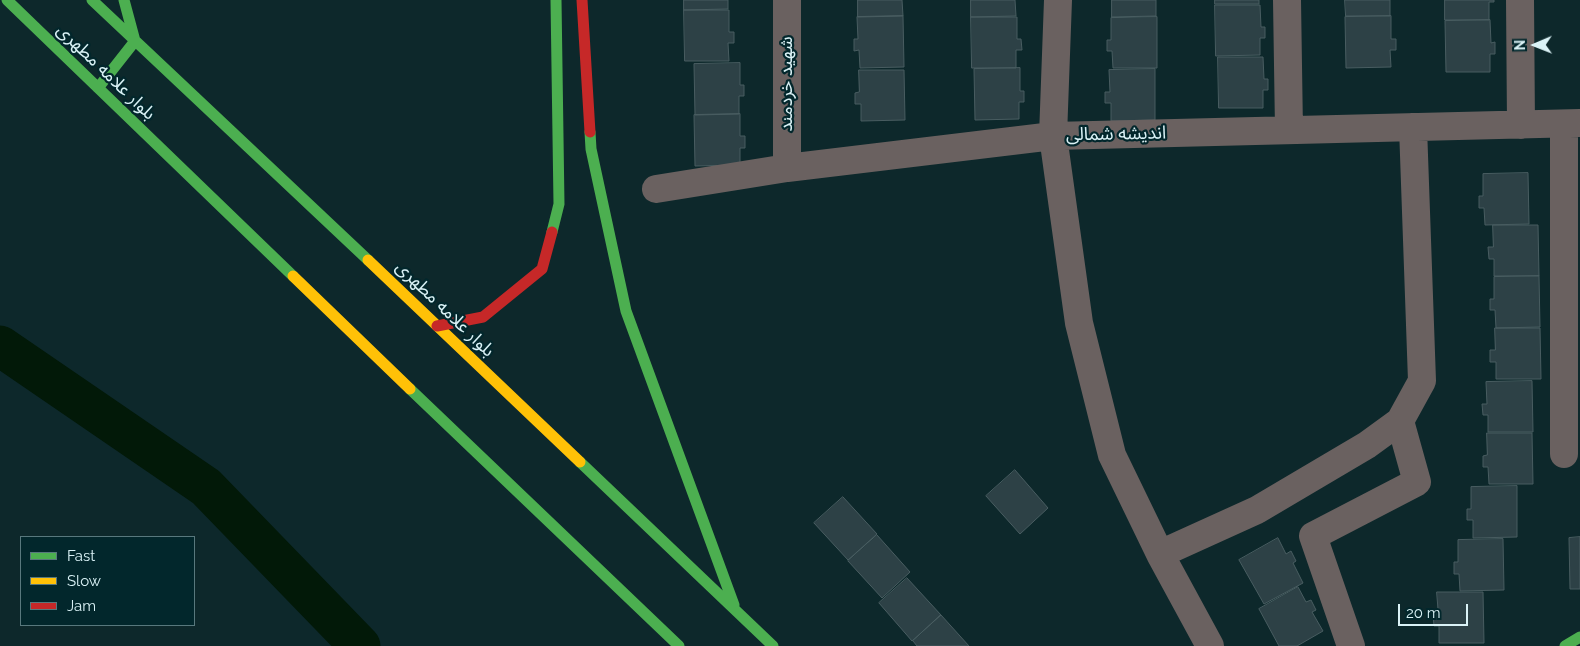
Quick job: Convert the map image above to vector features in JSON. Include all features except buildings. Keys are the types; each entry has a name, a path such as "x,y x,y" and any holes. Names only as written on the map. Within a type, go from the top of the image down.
{"street":[{"name":"بلوار علامه مطهری","path":"92,0 773,646"},
{"path":"98,88 135,41 124,0"},
{"path":"437,326 483,317 542,269 559,204 556,0"},
{"path":"582,0 591,149 626,311 736,612"},
{"name":"شهید خردمند","path":"787,0 787,168"},
{"path":"1058,0 1053,136 1079,323 1112,455 1160,554 1210,646"},
{"path":"1287,0 1289,130"},
{"path":"1520,0 1521,125"},
{"name":"بلوار علامه مطهری","path":"13,2 98,88 679,646"},
{"path":"5,18 13,2"},
{"path":"1564,454 1572,124"},
{"name":"اندیشه شمالی","path":"656,189 787,168 1053,136 1572,124"},
{"path":"1160,554 1257,510 1367,445 1400,421 1422,381 1413,127"},
{"path":"1351,646 1313,536 1417,482 1400,421"},
{"path":"1565,646 1580,637"}],"waterway":[{"path":"0,346 206,487 360,646"}],"traffic: fast":[{"path":"7,0 293,276"},
{"path":"92,0 368,260"},
{"path":"98,88 135,41 124,0"},
{"path":"552,232 559,204 556,0"},
{"path":"590,132 591,149 626,311 734,605"},
{"path":"410,389 679,646"},
{"path":"580,462 773,646"},
{"path":"1565,646 1580,637"}],"traffic: slow":[{"path":"368,260 580,462"},
{"path":"293,276 410,389"}],"traffic: jam":[{"path":"582,0 590,132"},
{"path":"437,326 483,317 542,269 552,232"}]}
